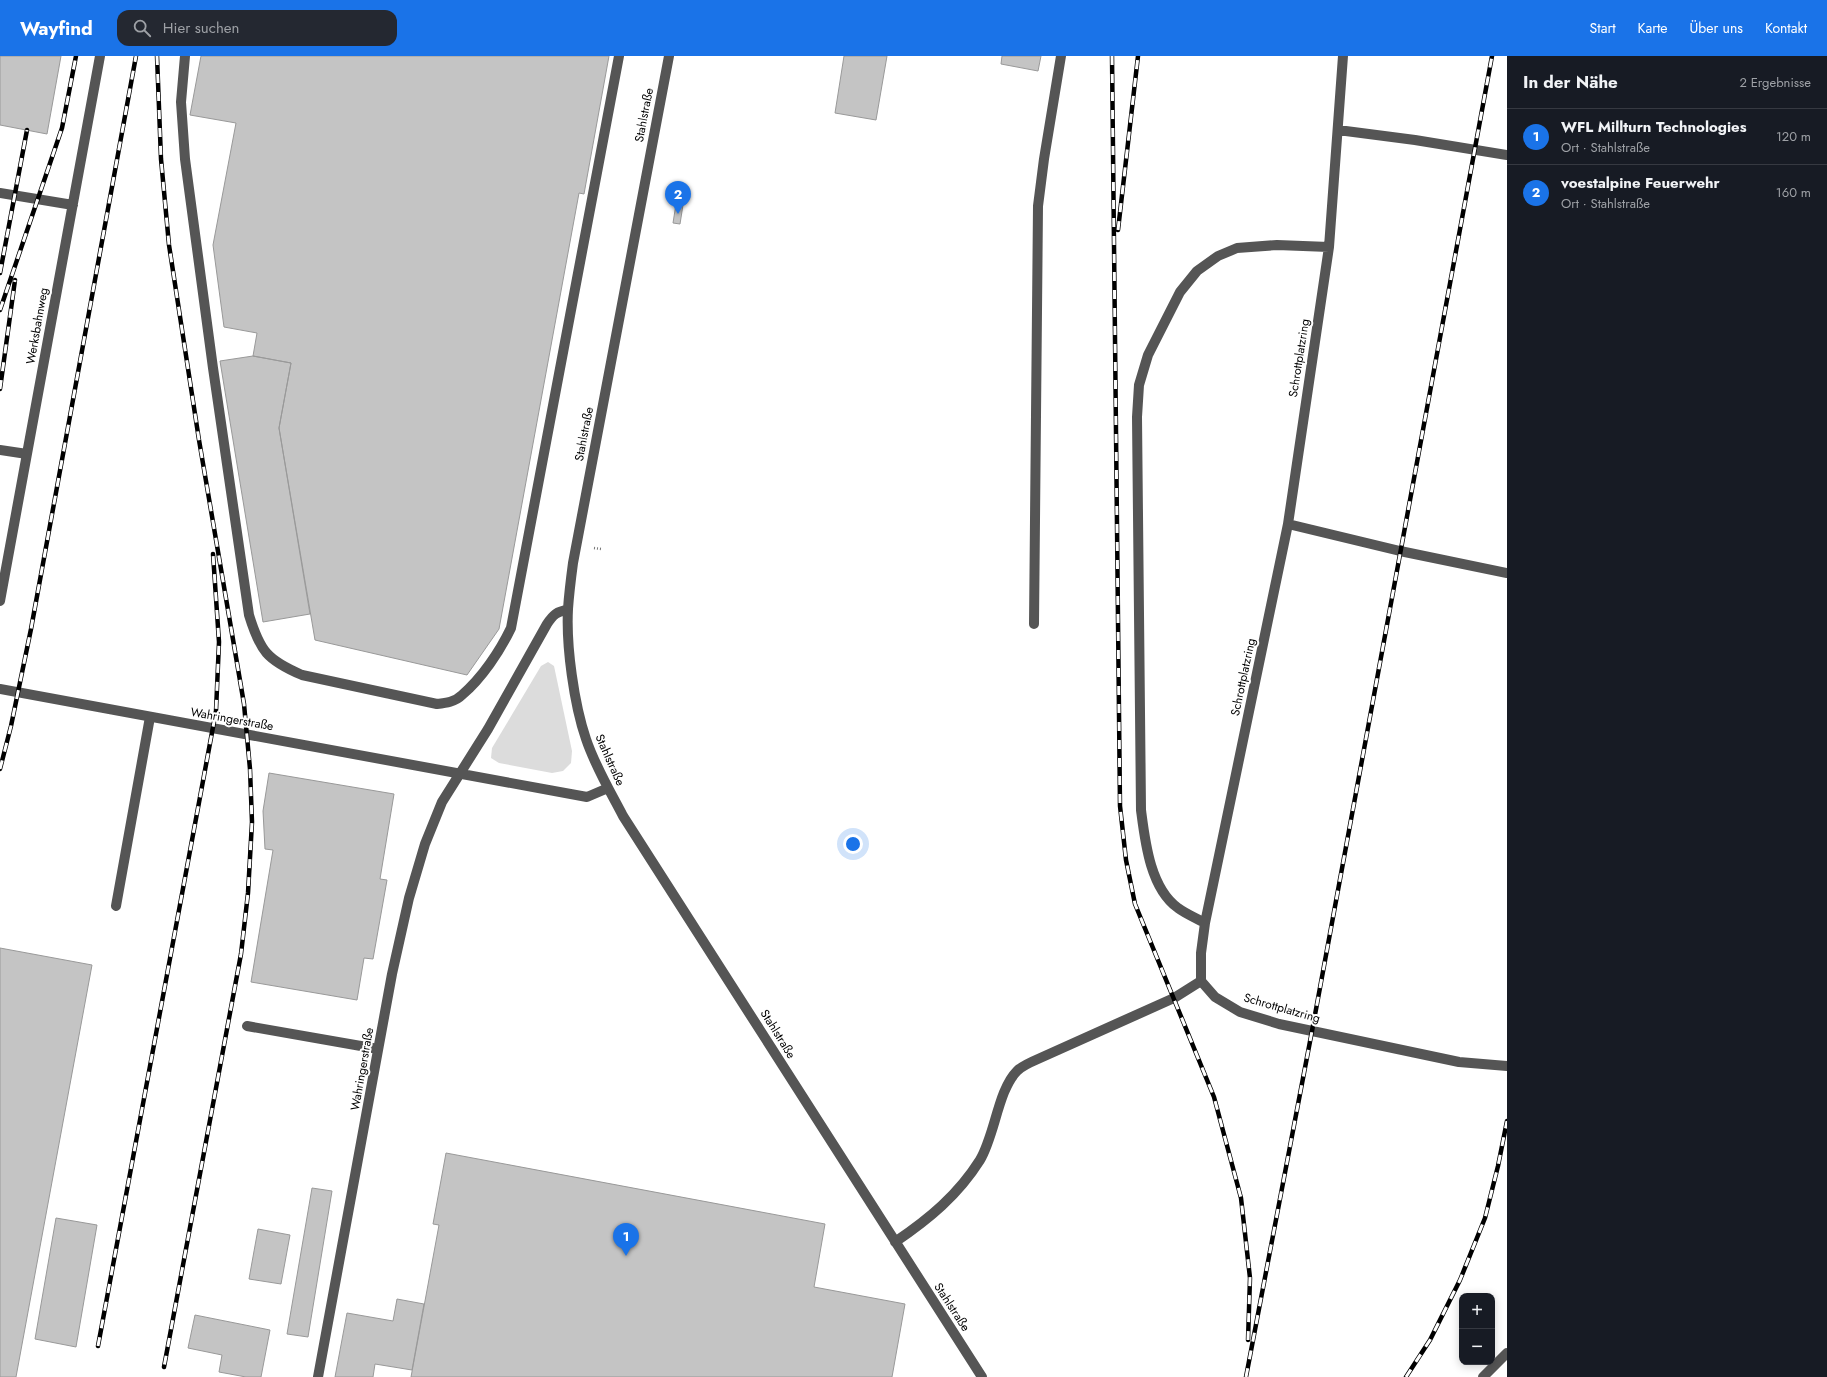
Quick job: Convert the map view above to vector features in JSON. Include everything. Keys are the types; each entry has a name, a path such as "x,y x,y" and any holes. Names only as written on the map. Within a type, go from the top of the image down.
{"street":[{"name":"Werksbahnweg","path":"0,601 100,56"},
{"path":"185,56 181,102 185,159 246,599 256,637 266,654 281,666 302,675 437,704 450,702 462,696 487,667 502,646 511,628 619,56"},
{"name":"Stahlstraße","path":"669,56 577,544 568,610 570,660 576,702 586,739 608,788 627,822 982,1377"},
{"path":"1034,624 1038,206 1044,158 1061,56"},
{"name":"Schrottplatzring","path":"1343,56 1329,247 1288,524 1205,923 1201,952 1201,981 1215,997 1240,1012 1279,1024 1459,1062 1507,1066"},
{"path":"1338,130 1415,140 1507,155"},
{"path":"0,193 73,205"},
{"path":"1205,923 1177,908 1166,895 1155,876 1147,851 1141,810 1137,417 1139,385 1148,355 1162,327 1180,292 1197,271 1218,256 1237,248 1277,245 1329,247"},
{"path":"0,450 27,454"},
{"path":"1288,524 1400,551 1507,572"},
{"name":"Wahringerstraße","path":"318,1377 392,974 411,891 425,844 440,809 488,729 553,614 561,610 568,610"},
{"name":"Wahringerstraße","path":"0,689 587,797 608,788"},
{"path":"116,906 150,717"},
{"path":"895,1242 930,1218 960,1188 980,1160 991,1137 1009,1081 1018,1070 1038,1059 1174,998 1201,981"},
{"path":"247,1026 378,1049"},
{"path":"1483,1377 1507,1353"}],"shaded area":[{"path":"548,662 554,666 572,751 571,763 563,771 552,773 499,763 491,758 492,748 541,666"}],"building":[{"path":"0,56 61,56 47,134 0,125"},
{"path":"201,56 609,56 584,194 579,193 499,629 467,675 315,640 279,428 291,363 253,356 257,333 224,327 213,245 236,123 190,115"},
{"path":"844,56 887,56 876,120 835,113"},
{"path":"1002,56 1041,56 1038,71 1001,64"},
{"path":"676,204 683,205 680,224 673,223"},
{"path":"253,356 291,363 279,428 310,614 263,622 220,361"},
{"path":"269,773 394,794 380,879 387,880 373,959 364,958 357,1000 251,982 273,850 265,849 263,811"},
{"path":"0,948 92,965 16,1377 0,1377"},
{"path":"446,1153 825,1224 814,1287 905,1304 892,1377 411,1377 439,1225 433,1224"},
{"path":"312,1188 332,1191 308,1337 287,1334"},
{"path":"56,1218 97,1225 76,1347 35,1339"},
{"path":"258,1229 290,1235 281,1284 249,1279"},
{"path":"397,1299 424,1304 412,1370 375,1364 373,1377 335,1377 347,1313 393,1321"},
{"path":"195,1315 270,1330 261,1377 246,1377 219,1372 222,1355 188,1348"}],"railway":[{"path":"0,310 62,128 76,56"},
{"path":"0,769 11,726 31,629 136,56"},
{"path":"157,56 161,159 169,245 199,440 244,704 250,769 252,822 248,893 241,954 164,1367"},
{"path":"1112,56 1120,806 1126,860 1135,904 1214,1097 1241,1198 1250,1278 1248,1340"},
{"path":"1118,230 1138,56"},
{"path":"1246,1377 1312,1031 1492,56"},
{"path":"0,273 27,130"},
{"path":"0,389 15,280"},
{"path":"98,1346 216,711 219,642 213,554"},
{"path":"1406,1377 1430,1340 1460,1280 1485,1218 1507,1121"}],"place":[{"name":"voestalpine Feuerwehr","path":"678,214"},
{"name":"WFL Millturn Technologies","path":"626,1256"}]}
